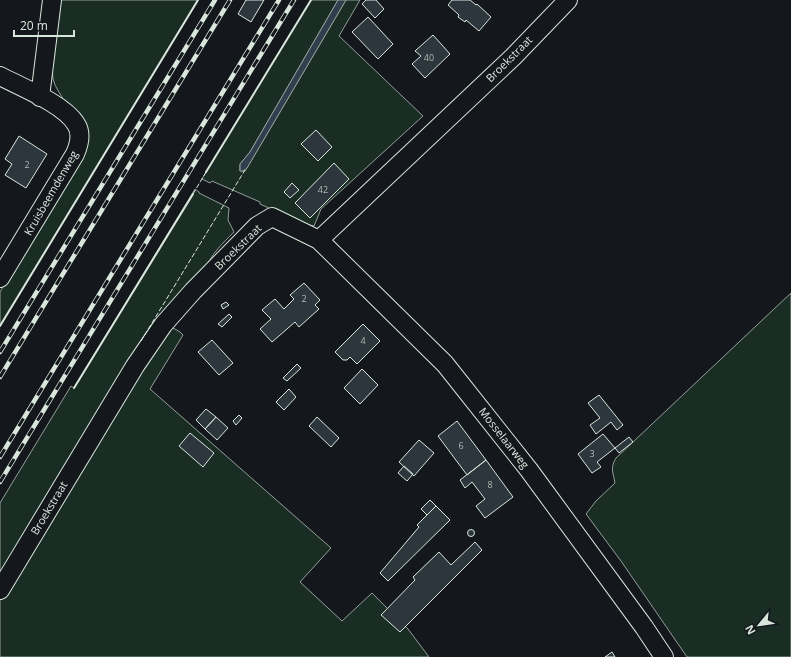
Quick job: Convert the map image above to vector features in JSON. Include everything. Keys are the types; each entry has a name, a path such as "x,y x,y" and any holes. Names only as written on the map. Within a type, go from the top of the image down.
{"street":[{"path":"40,97 52,0"},
{"name":"Broekstraat","path":"0,590 139,361 163,325 177,308 257,226 272,217 319,240 513,57 568,0"},
{"name":"Kruisbeemdenweg","path":"0,76 65,111 77,125 80,142 75,154 0,278"},
{"name":"Mosselaarweg","path":"319,240 445,364 529,470 644,627 664,657"}],"green space":[{"path":"60,0 198,0 0,326 0,292 82,153 67,107 53,79 53,51"},
{"path":"311,0 338,0 250,152 240,164 240,171 245,171 247,168 346,0 360,0 339,36 423,116 321,209 314,226 304,224 260,204 260,202 212,181 210,183 202,179"},
{"path":"195,189 199,193 229,208 228,220 234,232 213,255 205,271 0,581 0,503 71,386 74,388"},
{"path":"791,293 791,657 687,657 621,561 586,514 596,501 615,483 613,467 616,458"},
{"path":"173,328 183,335 150,389 331,548 300,582 342,621 372,593 408,629 429,657 0,657 0,599 153,348"}],"water":[{"path":"338,0 346,0 247,168 240,171 240,164 250,152"}],"building":[{"path":"246,0 264,0 251,22 238,14"},
{"path":"366,0 376,0 384,9 375,18 362,4"},
{"path":"452,0 470,0 476,5 477,4 491,17 479,31 466,20 465,22 458,17 459,15 448,5"},
{"path":"368,17 393,44 378,59 352,32"},
{"path":"433,35 450,54 425,78 412,64 421,56 415,51"},
{"path":"316,130 332,147 318,161 301,144"},
{"path":"19,136 47,154 26,188 5,175 12,164 5,159"},
{"path":"334,163 349,179 310,218 295,203"},
{"path":"292,183 299,190 290,198 284,192"},
{"path":"304,283 320,300 315,305 319,309 299,327 295,322 272,342 260,329 271,319 262,310 275,299 284,309 294,299 290,295"},
{"path":"226,302 229,305 223,309 221,305"},
{"path":"229,314 232,317 222,327 218,324"},
{"path":"363,324 380,341 357,364 350,357 347,360 343,360 335,352"},
{"path":"212,340 233,363 219,375 198,352"},
{"path":"297,364 301,368 287,381 283,378"},
{"path":"362,369 378,385 360,404 344,388"},
{"path":"289,389 296,397 284,410 276,402"},
{"path":"599,395 623,425 617,430 611,422 596,434 590,425 600,418 588,403"},
{"path":"206,409 216,417 205,429 196,420"},
{"path":"239,415 242,418 236,425 233,421"},
{"path":"216,417 228,428 217,440 205,429"},
{"path":"317,417 339,438 331,447 309,426"},
{"path":"457,421 486,460 467,475 438,436"},
{"path":"190,433 214,453 203,467 179,446"},
{"path":"603,434 615,448 597,462 601,467 592,473 578,454"},
{"path":"629,437 633,442 619,453 615,448"},
{"path":"419,440 434,453 414,476 399,462"},
{"path":"486,460 513,497 485,518 476,506 485,499 472,482 465,488 460,480"},
{"path":"404,466 413,474 407,481 398,473"},
{"path":"430,500 436,506 427,515 421,509"},
{"path":"436,506 450,520 388,581 380,573 419,527 417,525"},
{"path":"471,529 474,530 474,536 471,537 468,536 467,533 468,530"},
{"path":"475,542 482,550 400,632 381,615 415,580 413,577 439,552 451,565"},
{"path":"612,652 615,657 605,657"}],"railway":[{"path":"0,352 215,0"},
{"path":"0,377 230,0"},
{"path":"0,457 279,0"},
{"path":"0,482 294,0"}],"fence":[{"path":"141,341 245,170"},
{"path":"193,194 206,172"}],"wall":[{"path":"0,326 198,0"},
{"path":"206,172 311,0"},
{"path":"74,388 193,194"}]}
